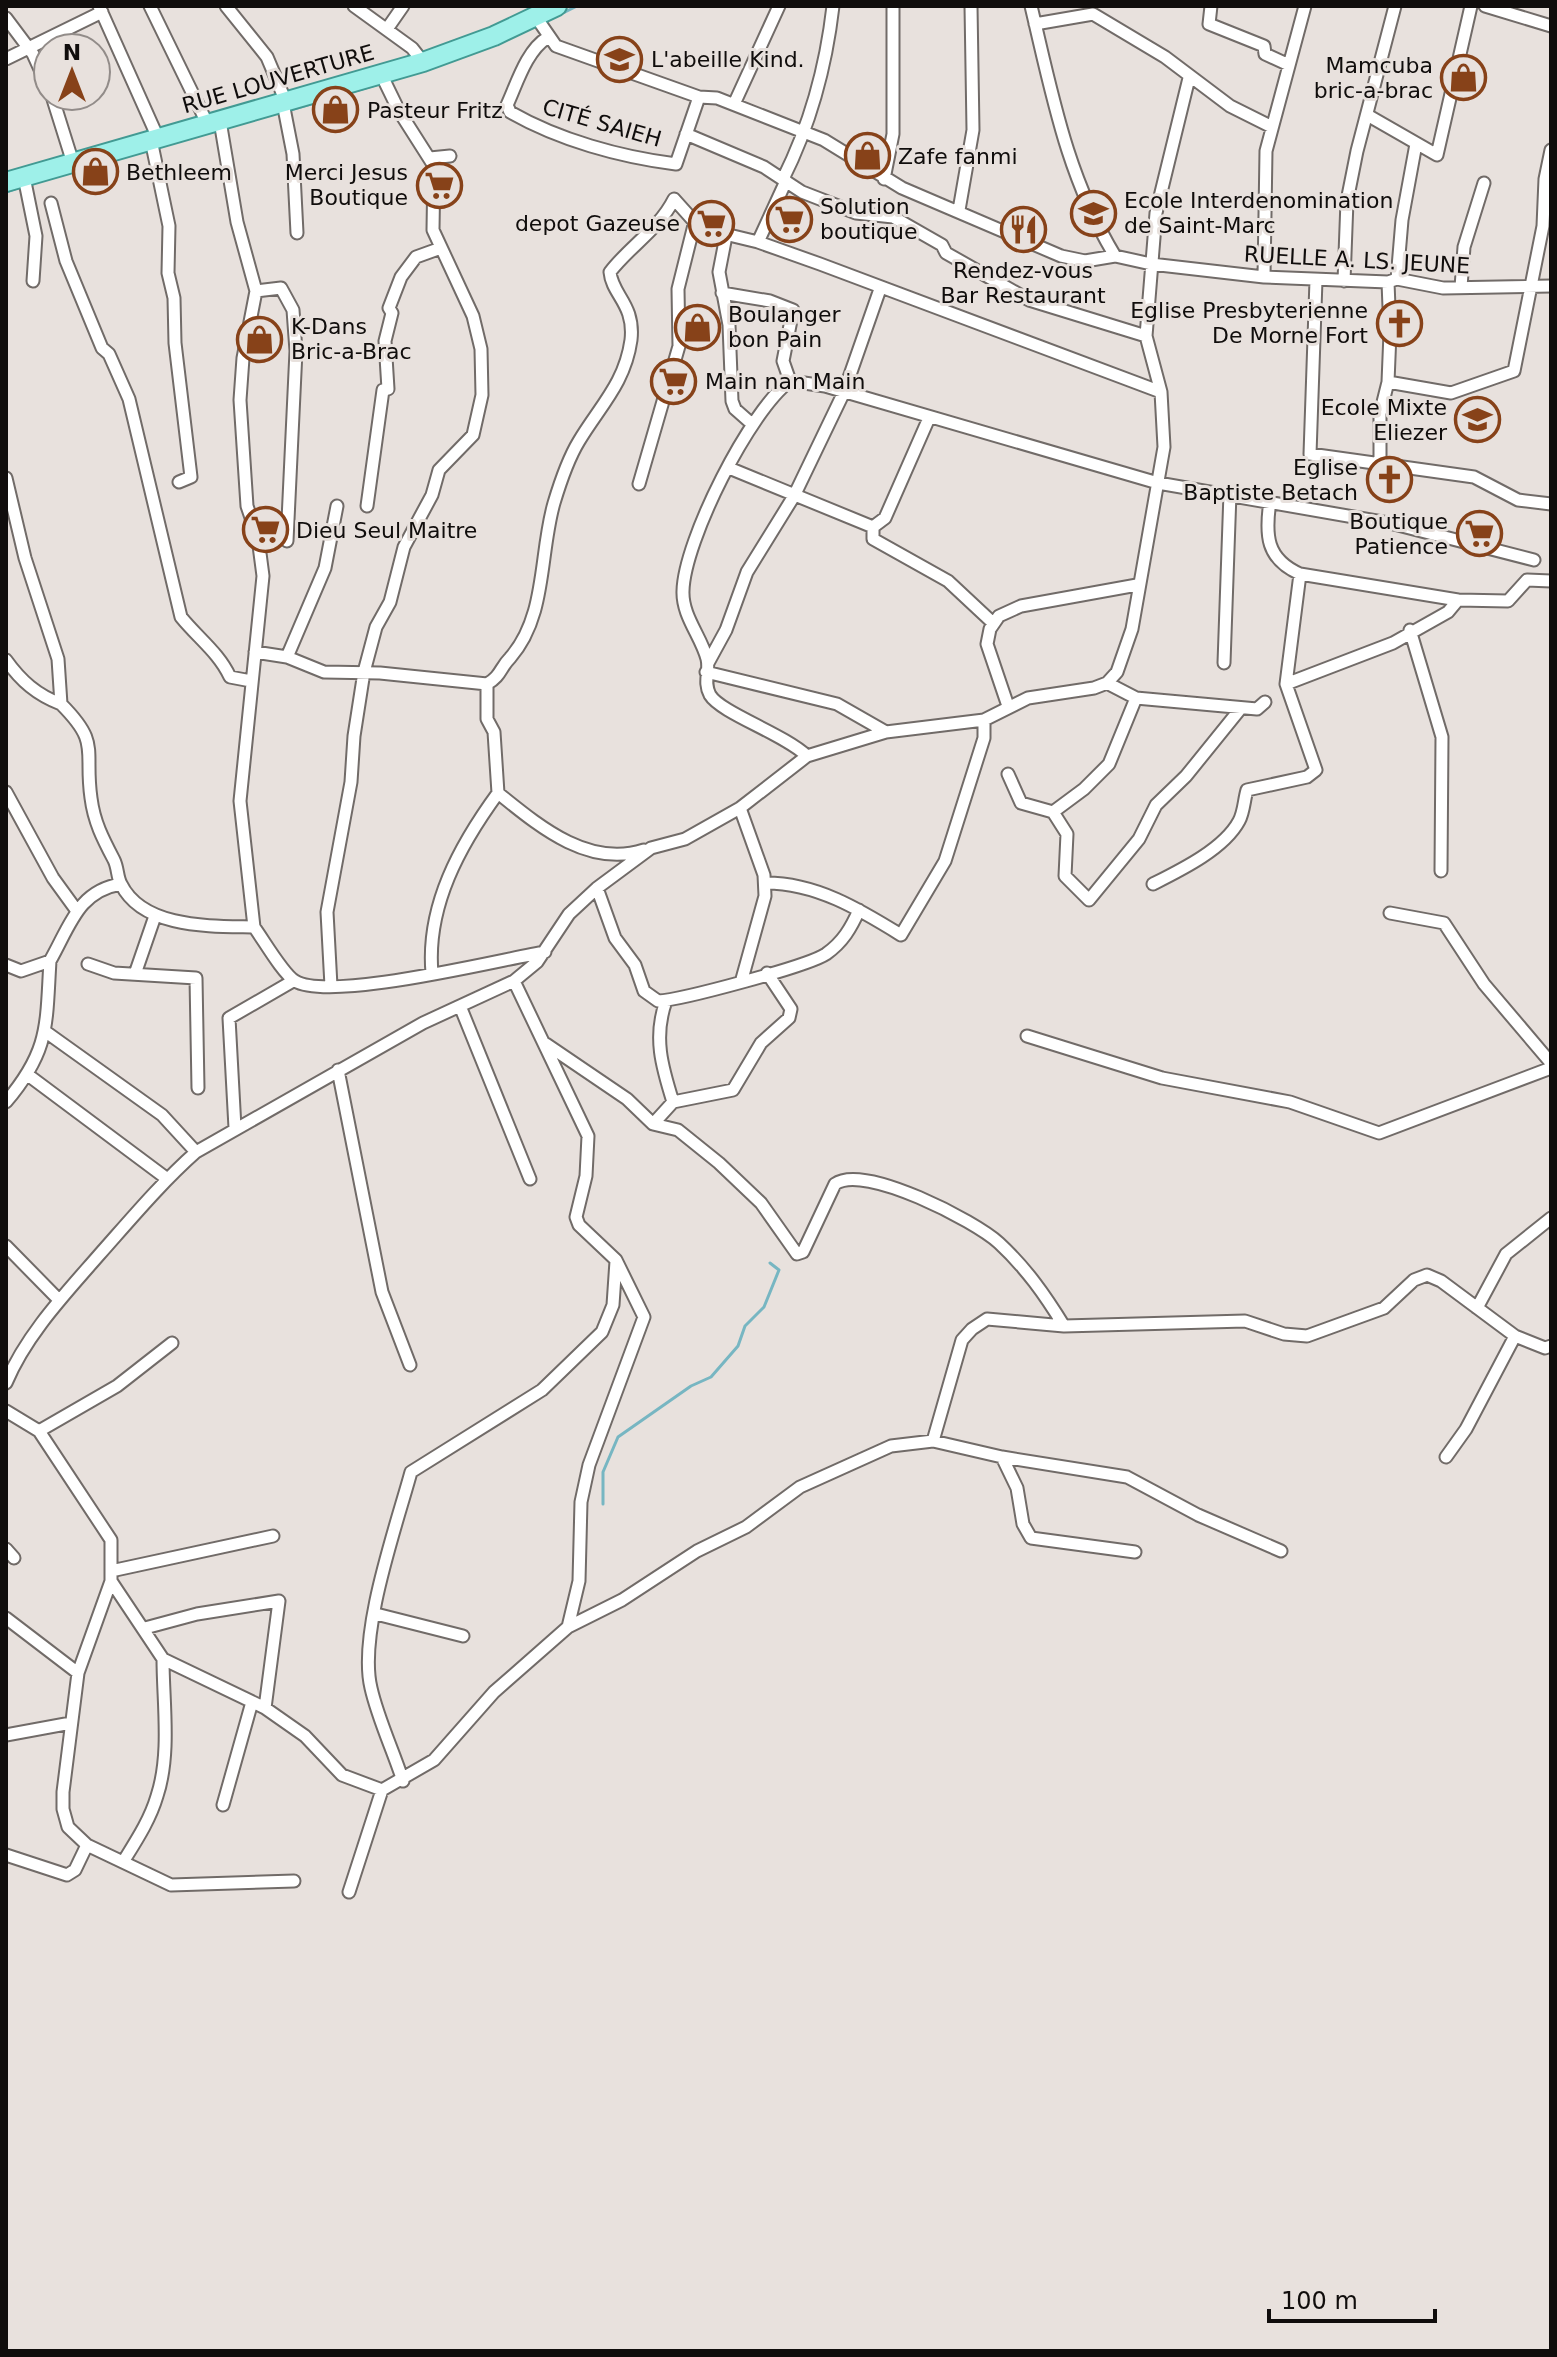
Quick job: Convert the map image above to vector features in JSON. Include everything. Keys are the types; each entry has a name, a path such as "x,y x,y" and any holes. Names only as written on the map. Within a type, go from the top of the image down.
{"main road":[{"name":"RUE LOUVERTURE","path":"15,180 385,81 557,6"}],"street":[{"path":"150,6 218,126 237,222 256,291 243,358 240,400 247,506 258,538 263,576 262,612 251,681 240,801 254,927 293,981 314,987 432,973 545,952"},
{"path":"226,6 267,57 285,107 293,154 297,233"},
{"path":"354,6 412,48 423,62"},
{"path":"387,29 403,6"},
{"path":"735,102 779,6"},
{"path":"758,242 804,131 827,62 833,6"},
{"path":"884,179 893,134 893,6"},
{"path":"959,210 973,130 971,6"},
{"path":"1031,6 1075,179 1092,218 1115,256"},
{"path":"1211,6 1209,24 1264,46 1265,54 1289,65"},
{"path":"1264,277 1263,216 1270,126 1305,6"},
{"path":"1344,281 1347,201 1395,6"},
{"path":"1369,116 1437,155 1471,6"},
{"path":"1485,6 1551,26"},
{"path":"6,59 101,9 154,144 169,226 168,273 174,298 175,343 180,360 191,477 179,482"},
{"path":"1035,24 1093,14 1165,57 1230,106 1270,126"},
{"path":"536,17 547,38"},
{"path":"6,18 32,55"},
{"name":"RUELLE A. LS. JEUNE","path":"547,38 574,55 699,97 735,102 804,131 884,179 1061,256 1085,261 1115,256 1151,264 1264,277 1393,281 1443,288 1551,286"},
{"name":"CITÉ SAIEH","path":"547,38 539,43 520,76 507,105 510,112 548,132 639,158 676,164 686,134"},
{"path":"498,793 539,824 579,848 609,855 651,848 685,839 740,808 807,756 886,732 984,720 1028,698 1094,688 1107,683 1125,653 1164,447 1161,392 1146,336 1156,213 1189,78"},
{"path":"331,986 327,912 351,782 354,736 364,672 376,627 390,602 404,547 432,495 439,470 473,435 481,404 481,349 473,316 433,230 435,175 430,158 385,81"},
{"path":"699,97 686,134 840,209 893,217 942,245 946,253 1029,300 1146,336"},
{"path":"57,112 73,163"},
{"path":"1380,465 1380,414 1388,382 1393,281 1416,144"},
{"path":"1388,382 1451,393 1514,371 1543,226 1545,179 1551,150"},
{"path":"430,158 450,156"},
{"path":"15,180 36,236 33,281"},
{"path":"1461,287 1464,247 1484,183"},
{"path":"255,652 287,657 324,672 364,672 487,684 501,676 510,658 524,643 534,614 549,520 558,490 578,442 622,377 631,329 625,301 610,272 628,249 666,215 674,199 694,225 726,236 758,242 1161,392"},
{"path":"51,203 66,261 102,348 109,354 129,399 181,617 202,644 220,656 230,677 251,681"},
{"path":"639,484 679,346 678,289 694,225"},
{"path":"726,236 719,272 729,325 732,401 735,409 752,424"},
{"path":"367,506 383,390 388,389 385,341 392,313 389,308 401,277 416,257 441,248"},
{"path":"1316,280 1310,454 1474,477 1518,500 1551,504"},
{"path":"256,291 281,288 293,310 296,351 292,496 287,541"},
{"path":"707,668 726,630 747,572 794,496 844,392 880,289"},
{"path":"722,293 770,301 793,310 783,361 790,381"},
{"path":"790,381 844,392 1158,483 1230,493 1394,524 1534,560"},
{"path":"790,381 752,424 698,526 682,592 707,668 710,695 721,707 772,730 807,756"},
{"path":"873,527 885,518 929,418"},
{"path":"729,468 873,527"},
{"path":"6,478 25,558 58,659 61,704"},
{"path":"1224,663 1230,493"},
{"path":"1270,501 1266,526 1270,544 1281,566 1300,574 1458,600 1508,601 1527,580 1551,581"},
{"path":"287,657 325,568 337,506"},
{"path":"873,527 873,539 948,581 993,623"},
{"path":"1153,884 1191,865 1228,836 1240,818 1247,790 1307,777 1316,770 1286,684 1300,574"},
{"path":"1008,706 987,644 993,623 999,616 1021,606 1137,585"},
{"path":"1286,684 1354,661 1448,612 1458,600"},
{"path":"1410,630 1442,737 1441,871"},
{"path":"6,660 19,678 44,698 61,704 83,726 91,747 94,819 116,863 121,884 155,916 209,926 254,927"},
{"path":"707,668 837,704 886,732"},
{"path":"1107,683 1136,698 1257,709 1265,702"},
{"path":"432,973 433,932 447,879 473,827 498,793 494,732 487,719 487,684"},
{"path":"1053,812 1084,789 1109,764 1136,698"},
{"path":"1008,774 1021,803 1053,812 1067,834 1065,876 1089,900 1139,839 1156,805 1186,776 1241,708"},
{"path":"766,883 804,886 859,910 901,935 945,861 984,738 984,720"},
{"path":"6,792 53,878 77,911"},
{"path":"740,808 766,883 742,979"},
{"path":"6,1383 10,1358 166,1178 196,1152 305,1092 338,1070 514,981 545,952 569,914 597,888 651,848"},
{"path":"6,1102 28,1075 46,1032 50,961 77,911 97,888 121,884"},
{"path":"597,888 615,938 635,965 644,991 658,1001 797,967 825,954 849,933 859,910"},
{"path":"1027,1036 1162,1078 1290,1102 1379,1133 1551,1066 1484,984 1444,923 1390,913"},
{"path":"135,974 155,916"},
{"path":"6,980 50,961"},
{"path":"88,964 114,973 196,978 198,1088"},
{"path":"6,965 21,971"},
{"path":"653,1124 673,1102 733,1090 766,1036 789,1018 791,1009 767,973"},
{"path":"235,1128 229,1018 293,981"},
{"path":"514,981 588,1136 586,1176 576,1217 579,1225 616,1260 644,1317 589,1465 581,1502 579,1581 568,1627"},
{"path":"666,1001 659,1021 659,1050 673,1102"},
{"path":"460,1006 530,1179"},
{"path":"46,1032 162,1115 196,1152"},
{"path":"546,1044 627,1099 653,1124 678,1130 719,1163 761,1203 797,1254 803,1252 835,1184 846,1178 879,1183 973,1225 997,1240 1038,1283 1064,1326"},
{"path":"338,1070 382,1292 410,1365"},
{"path":"28,1075 166,1178"},
{"path":"1477,1308 1506,1254 1551,1218"},
{"path":"6,1246 59,1300"},
{"path":"403,1781 370,1686 369,1660 376,1614 411,1472 542,1390 602,1332 613,1305 616,1260"},
{"path":"933,1441 962,1340 987,1319 1064,1326 1245,1321 1284,1334 1307,1336 1384,1308 1414,1280 1427,1275 1441,1281 1515,1336 1545,1348 1551,1346"},
{"path":"1446,1457 1466,1429 1515,1336"},
{"path":"39,1431 117,1386 172,1343"},
{"path":"6,1411 39,1431 111,1540 111,1576 78,1673 63,1809 68,1827 87,1845 171,1885 294,1881"},
{"path":"163,1659 265,1708 305,1736 342,1775 382,1790 403,1781 434,1760 494,1692 568,1627 622,1600 697,1551 746,1527 800,1487 891,1446 933,1441 1002,1457 1127,1477 1198,1515 1281,1551"},
{"path":"1002,1457 1017,1488 1023,1524 1031,1538 1135,1552"},
{"path":"111,1576 273,1536"},
{"path":"111,1576 163,1659 164,1755 158,1794 143,1829 123,1862"},
{"path":"145,1628 197,1614 279,1601 265,1708"},
{"path":"376,1614 463,1636"},
{"path":"6,1618 78,1673"},
{"path":"223,1805 252,1702"},
{"path":"6,1735 71,1723"},
{"path":"349,1892 382,1790"},
{"path":"6,1855 67,1875 75,1870 87,1845"}],"waterway":[{"path":"565,12 577,6"},
{"path":"287,111 379,84"},
{"path":"6,192 20,187"},
{"path":"603,1504 603,1472 618,1437 691,1386 711,1377 738,1346 745,1326 764,1307 779,1270 770,1263"}],"place":[{"name":"L'abeille Kind.","path":"620,59"},
{"name":"Mamcuba bric-a-brac","path":"1464,78"},
{"name":"Pasteur Fritz","path":"336,110"},
{"name":"Zafe fanmi","path":"867,156"},
{"name":"Bethleem","path":"95,172"},
{"name":"Merci Jesus Boutique","path":"439,185"},
{"name":"Ecole Interdenomination de Saint-Marc","path":"1093,213"},
{"name":"Solution boutique","path":"789,219"},
{"name":"depot Gazeuse","path":"711,223"},
{"name":"Rendez-vous Bar Restaurant","path":"1023,229"},
{"name":"Eglise Presbyterienne De Morne Fort","path":"1399,323"},
{"name":"Boulanger bon Pain","path":"697,327"},
{"name":"K-Dans Bric-a-Brac","path":"260,339"},
{"name":"Main nan Main","path":"674,381"},
{"name":"Ecole Mixte Eliezer","path":"1478,420"},
{"name":"Eglise Baptiste Betach","path":"1389,480"},
{"name":"Dieu Seul Maitre","path":"265,530"},
{"name":"Boutique Patience","path":"1479,534"}]}
